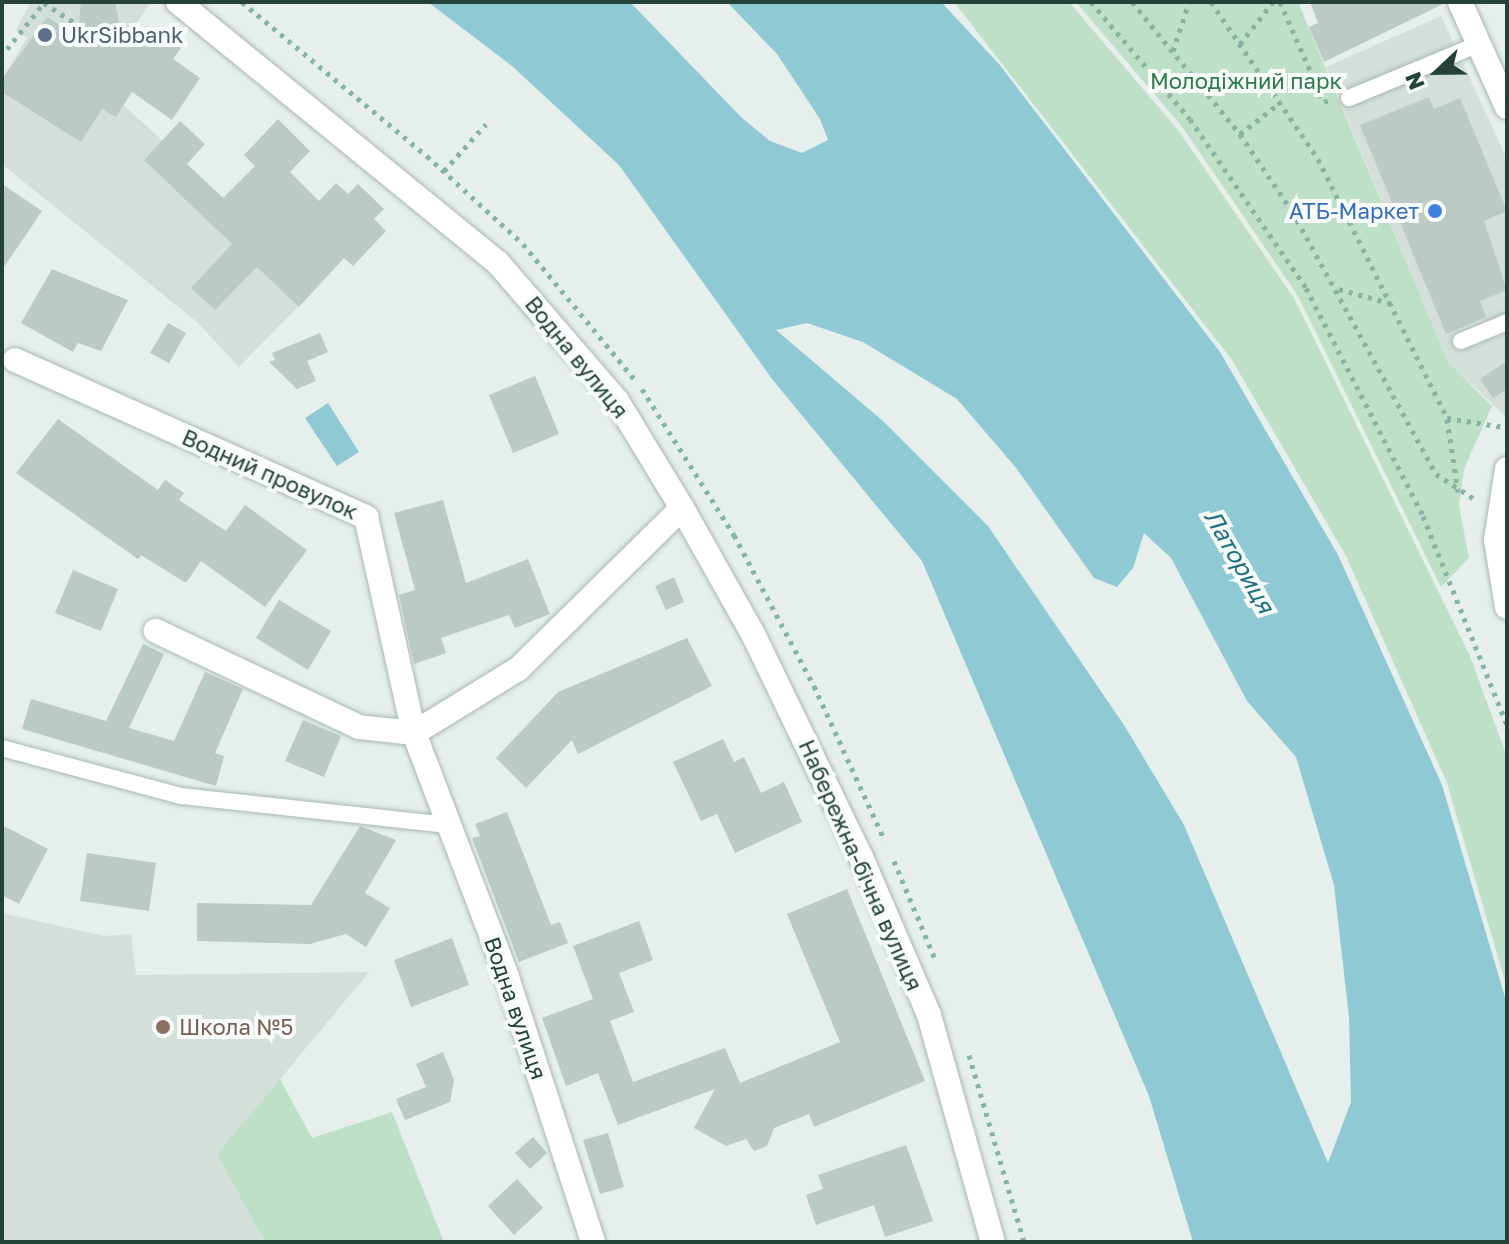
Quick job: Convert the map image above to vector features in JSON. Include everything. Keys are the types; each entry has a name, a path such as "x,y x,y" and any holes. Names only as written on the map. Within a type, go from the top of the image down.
{"street":[{"name":"Водна вулиця","path":"178,2 498,263 617,401 682,508"},
{"path":"1460,2 1507,107"},
{"name":"Водний провулок","path":"15,360 366,517 414,733"},
{"path":"1507,469 1496,540 1507,607"},
{"path":"156,631 359,727 414,733 518,669 682,508"},
{"name":"Набережна-бічна вулиця","path":"682,508 759,648 923,1001 993,1242"},
{"name":"Водна вулиця","path":"414,733 507,977 593,1242"}],"lane":[{"path":"1344,97 1479,44"},
{"path":"1461,341 1507,322"},
{"path":"2,748 181,796 449,825"}],"path":[{"path":"1091,2 1190,119 1306,288 1423,516 1507,725"},
{"path":"1132,2 1240,134 1339,289 1436,474 1458,493 1476,500"},
{"path":"1173,52 1189,2"},
{"path":"1211,2 1281,102 1343,203 1447,418 1458,493"},
{"path":"1240,44 1273,2"},
{"path":"1280,2 1324,102 1344,97"},
{"path":"7,49 44,3 73,22"},
{"path":"240,15 247,6"},
{"path":"1240,134 1281,102"},
{"path":"444,171 486,124"},
{"path":"1339,289 1390,303"},
{"path":"1447,418 1503,427"}],"shaded area":[{"path":"31,2 159,2 149,5 128,36 124,105 317,287 239,367 197,322 2,164 2,79 27,38 16,30"},
{"path":"1441,16 1507,159 1507,418 1448,362 1326,67"},
{"name":"Школа №5","path":"2,913 104,936 131,934 136,975 369,972 218,1154 265,1242 2,1242"}],"green space":[{"path":"954,2 1069,2 1178,130 1294,298 1470,656 1507,757 1507,988 1447,783 1346,556 1232,360"},
{"name":"Молодіжний парк","path":"1076,2 1298,2 1448,362 1492,406 1464,469 1459,506 1469,558 1441,587 1298,296 1183,128"},
{"path":"280,1079 312,1138 392,1112 444,1242 265,1242 217,1154"}],"water":[{"name":"Латориця","path":"428,2 630,2 741,117 770,141 802,153 828,140 820,119 777,54 727,2 941,2 999,64 1220,352 1338,555 1442,785 1507,1004 1507,1242 1193,1242 1149,1096 922,561 772,379 619,165 512,66","holes":["807,323 863,342 957,399 1017,469 1094,578 1117,587 1133,568 1144,533 1171,558 1247,701 1296,757 1334,885 1349,1017 1351,1102 1328,1163 1184,825 1124,725 988,526 883,421 776,330"]},
{"path":"328,403 359,452 337,466 305,418"}],"building":[{"path":"81,2 115,2 119,22 145,40 153,29 181,48 173,59 200,78 172,120 132,92 116,117 102,109 81,142 2,92 2,79 47,17 78,37"},
{"path":"1310,2 1445,3 1324,62 1309,27 1318,23"},
{"path":"1429,97 1434,109 1460,98 1507,211 1484,221 1507,290 1480,301 1486,317 1446,334 1360,125"},
{"path":"278,119 310,151 290,172 319,201 336,183 348,194 358,184 384,209 374,219 386,231 353,266 344,258 299,307 257,267 215,310 191,288 232,244 144,160 180,121 205,144 187,164 223,198 255,166 244,155"},
{"path":"2,184 42,211 2,270"},
{"path":"52,269 128,300 101,351 78,343 73,352 21,323"},
{"path":"168,323 186,333 169,363 150,353"},
{"path":"320,333 328,352 307,361 316,381 297,389 269,362 275,360 272,353"},
{"path":"1507,361 1507,389 1493,398 1480,379"},
{"path":"535,376 559,434 513,453 489,395"},
{"path":"58,419 158,490 165,480 184,493 179,500 226,531 245,505 307,550 265,607 201,561 186,583 141,555 138,559 16,473"},
{"path":"443,500 466,583 528,559 550,614 515,628 509,615 441,638 446,653 414,664 399,595 415,590 394,513"},
{"path":"73,570 118,589 101,631 55,613"},
{"path":"674,577 684,602 666,610 655,586"},
{"path":"279,600 331,631 308,670 256,638"},
{"path":"687,638 712,686 578,754 572,740 526,788 496,758 558,692"},
{"path":"143,644 164,654 129,728 174,741 205,672 243,689 215,753 224,756 216,786 22,729 31,699 106,721"},
{"path":"303,720 341,736 324,777 285,761"},
{"path":"723,739 734,762 744,757 761,793 784,782 802,822 735,853 717,814 701,821 673,762"},
{"path":"507,812 551,925 560,922 568,943 519,962 472,838 480,836 475,824"},
{"path":"2,825 48,849 19,904 2,895"},
{"path":"360,826 396,840 365,893 390,908 366,947 346,934 310,944 197,941 197,903 311,905"},
{"path":"87,853 156,863 149,911 80,901"},
{"path":"847,889 925,1081 814,1127 809,1114 774,1128 767,1146 754,1151 746,1139 726,1146 694,1128 715,1089 618,1125 598,1073 566,1086 542,1018 593,999 573,946 639,921 653,960 619,973 634,1012 610,1021 633,1082 725,1048 740,1083 840,1042 787,914"},
{"path":"452,938 469,985 411,1007 394,960"},
{"path":"443,1052 454,1080 450,1102 405,1120 396,1099 426,1087 416,1064"},
{"path":"608,1133 624,1187 600,1194 583,1140"},
{"path":"533,1137 547,1153 530,1169 515,1153"},
{"path":"906,1145 933,1221 885,1237 874,1205 816,1225 806,1195 823,1189 818,1175"},
{"path":"517,1179 543,1208 514,1235 488,1206"}],"place":[{"name":"UkrSibbank","path":"45,35"},
{"name":"АТБ-Маркет","path":"1435,211"},
{"name":"Школа №5","path":"163,1027"}]}
